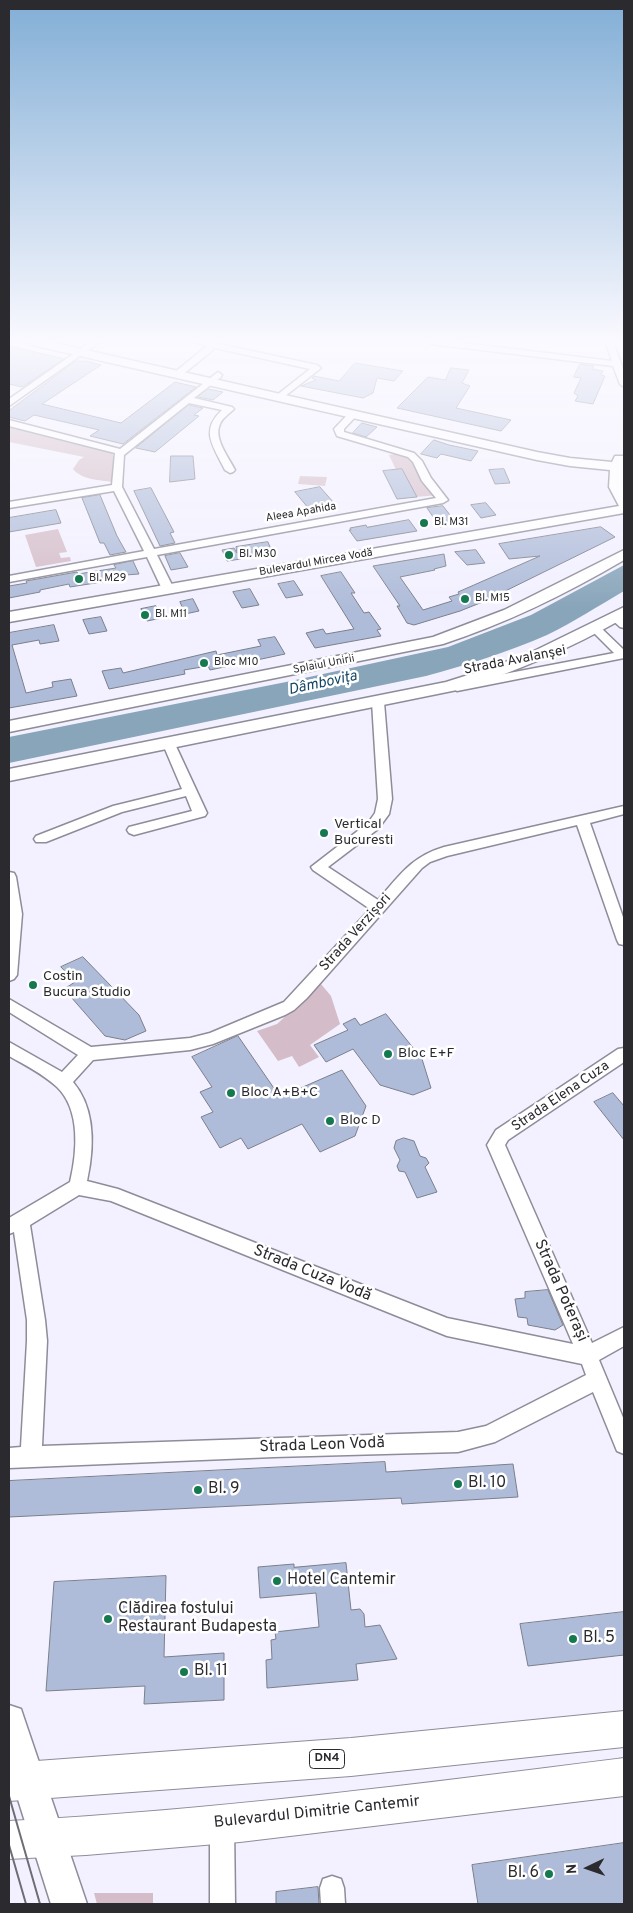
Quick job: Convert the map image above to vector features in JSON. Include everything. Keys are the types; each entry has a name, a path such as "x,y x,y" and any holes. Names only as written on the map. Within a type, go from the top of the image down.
{"main road":[{"path":"425,430 556,460 622,463"},
{"path":"453,430 545,450 622,463"},
{"path":"622,463 616,489 624,503"},
{"name":"Bulevardul Mircea Vodă","path":"9,617 624,509"},
{"name":"Splaiul Unirii","path":"9,727 437,641 495,620 554,592 624,554"},
{"path":"9,775 412,695 494,672 544,653 595,628 621,618"},
{"path":"9,1721 19,1781 48,1838 69,1904"},
{"name":"DN4","path":"19,1781 412,1752 624,1729"},
{"name":"Bulevardul Dimitrie Cantemir","path":"9,1840 222,1824 355,1810 624,1777"}],"street":[{"path":"40,430 122,452"},
{"path":"150,430 119,454 117,487 168,589"},
{"path":"214,430 215,437 230,470"},
{"name":"Aleea Apahida","path":"9,579 444,500 426,479 417,461 411,455 340,434 339,430"},
{"path":"9,505 117,487"},
{"path":"595,628 624,655"},
{"name":"Strada Avalanșei","path":"412,695 624,655"},
{"path":"378,702 385,799 382,814 373,826 318,867 378,907"},
{"path":"134,830 200,813 168,742"},
{"path":"41,839 118,809 190,791"},
{"name":"Strada Verzișori","path":"89,1054 190,1044 213,1038 279,1011 289,1006 302,994 378,907 418,865 434,855 624,810"},
{"path":"582,820 624,940"},
{"path":"9,877 15,914 15,928 9,975"},
{"path":"9,1004 89,1054 63,1082"},
{"path":"9,1048 63,1082 72,1091 79,1104 82,1118 82,1162 76,1188 15,1224 36,1320 37,1341 31,1457"},
{"name":"Strada Elena Cuza","path":"498,1140 624,1054"},
{"name":"Strada Poterași","path":"498,1140 496,1145 498,1152 598,1378 624,1444"},
{"name":"Strada Cuza Vodă","path":"76,1188 112,1194 446,1327 588,1356"},
{"path":"588,1356 624,1336"},
{"name":"Strada Leon Vodă","path":"9,1458 458,1442 488,1436 598,1378"},
{"path":"222,1824 223,1904"}],"shaded area":[{"path":"9,430 37,430 122,452 113,454 113,482 91,479 77,473 73,469 79,460 84,457 9,442"},
{"path":"405,452 411,455 440,495 415,497 402,469 396,470 389,455"},
{"path":"300,476 327,477 325,486 298,484"},
{"path":"58,529 67,552 59,553 61,558 70,557 71,561 36,567 25,535"},
{"path":"321,984 331,996 340,1024 310,1045 319,1057 299,1067 292,1056 278,1061 257,1031 277,1024"},
{"path":"94,1893 153,1893 153,1904 97,1904"}],"water":[{"name":"Dâmbovița","path":"624,565 624,591 547,635 472,663 426,676 9,763 9,737 286,682 448,647 531,615"}],"building":[{"path":"99,430 141,430 123,444 90,436"},
{"path":"158,430 182,430 155,452 136,448"},
{"path":"355,430 373,430 366,437 353,433"},
{"path":"434,440 478,451 471,461 441,454 437,458 421,454"},
{"path":"171,456 193,456 195,479 170,482"},
{"path":"402,469 417,497 397,499 383,471"},
{"path":"504,469 510,483 495,484 489,470"},
{"path":"320,487 334,503 309,509 295,492"},
{"path":"151,488 174,532 170,533 175,543 160,546 134,491"},
{"path":"100,495 117,536 126,552 110,555 104,543 100,543 82,498"},
{"path":"486,503 496,515 481,518 471,505"},
{"path":"443,506 457,524 440,527 427,508"},
{"path":"56,510 61,523 9,532 9,518"},
{"path":"409,520 417,531 357,541 349,530 351,530 350,528 366,525 367,527"},
{"path":"601,527 615,537 485,601 414,625 407,623 397,606 400,606 373,566 444,554 446,566 400,577 423,610 452,601 449,597 459,594 458,592 540,556 509,559 499,544"},
{"path":"268,542 273,554 240,557 241,559 227,561 222,550 234,548 237,553 236,547"},
{"path":"476,550 485,563 467,565 455,552"},
{"path":"180,553 188,567 171,570 165,556"},
{"name":"Bl. M29","path":"133,561 139,574 126,575 127,578 70,587 69,584 9,598 9,586 77,572 78,574 116,568 114,565"},
{"path":"341,572 355,593 351,593 364,613 369,612 381,629 377,630 381,636 315,648 306,633 323,629 326,634 354,629 321,576"},
{"path":"294,581 303,595 286,598 278,584"},
{"path":"250,589 259,605 242,608 233,592"},
{"path":"193,599 199,611 185,614 180,602"},
{"path":"156,606 162,618 147,621 141,609"},
{"path":"101,617 107,631 89,634 83,620"},
{"path":"54,625 59,641 40,644 39,640 12,645 26,693 53,687 52,682 71,679 77,696 9,708 9,633"},
{"name":"Bloc M10","path":"275,637 285,654 210,670 208,666 184,670 185,674 109,689 102,671 121,668 123,673 216,651 217,655 261,646 258,640"},
{"path":"83,957 139,1015 146,1031 125,1040 105,1036 64,989 75,982 61,967"},
{"name":"Bloc E+F","path":"386,1014 422,1059 431,1088 413,1095 380,1085 353,1049 326,1062 314,1045 348,1030 343,1024 355,1018 360,1025"},
{"path":"238,1036 280,1097 342,1070 366,1106 355,1136 320,1152 302,1124 248,1149 241,1138 220,1148 201,1117 213,1112 200,1092 212,1087 192,1057"},
{"path":"613,1093 624,1106 624,1140 594,1102"},
{"path":"404,1138 414,1141 420,1156 426,1158 429,1163 425,1167 437,1192 417,1198 405,1172 399,1171 397,1166 400,1160 394,1148 396,1141"},
{"path":"548,1290 563,1325 555,1330 528,1325 527,1318 518,1317 515,1299 525,1298 525,1292"},
{"name":"Bl. 9","path":"385,1462 386,1472 513,1464 518,1497 402,1504 401,1498 9,1517 9,1481"},
{"path":"346,1563 351,1610 360,1609 364,1614 365,1627 380,1625 397,1659 356,1664 358,1680 267,1688 266,1660 272,1659 271,1640 276,1639 275,1632 319,1627 316,1593 260,1598 258,1567 294,1564 294,1567"},
{"name":"Clădirea fostului Restaurant Budapesta","path":"166,1576 164,1657 224,1653 224,1700 144,1704 145,1686 46,1691 54,1582"},
{"name":"Bl. 5","path":"624,1612 624,1655 528,1666 520,1624"},
{"name":"Bl. 6","path":"624,1843 624,1904 478,1904 472,1865"},
{"path":"318,1887 319,1904 276,1904 276,1892"}],"tram line":[{"path":"9,1796 40,1904"},
{"path":"9,1845 26,1904"}],"place":[{"name":"Bl. M31","path":"424,523"},
{"name":"Bl. M30","path":"229,555"},
{"name":"Bl. M29","path":"79,579"},
{"name":"Bl. M15","path":"465,599"},
{"name":"Bl. M11","path":"145,615"},
{"name":"Bloc M10","path":"204,663"},
{"name":"Vertical Bucuresti","path":"324,833"},
{"name":"Costin Bucura Studio","path":"33,985"},
{"name":"Bloc E+F","path":"388,1054"},
{"name":"Bloc A+B+C","path":"231,1093"},
{"name":"Bloc D","path":"330,1121"},
{"name":"Bl. 10","path":"458,1484"},
{"name":"Bl. 9","path":"198,1490"},
{"name":"Hotel Cantemir","path":"277,1581"},
{"name":"Clădirea fostului Restaurant Budapesta","path":"108,1619"},
{"name":"Bl. 5","path":"573,1639"},
{"name":"Bl. 11","path":"184,1672"},
{"name":"Bl. 6","path":"549,1874"}]}
